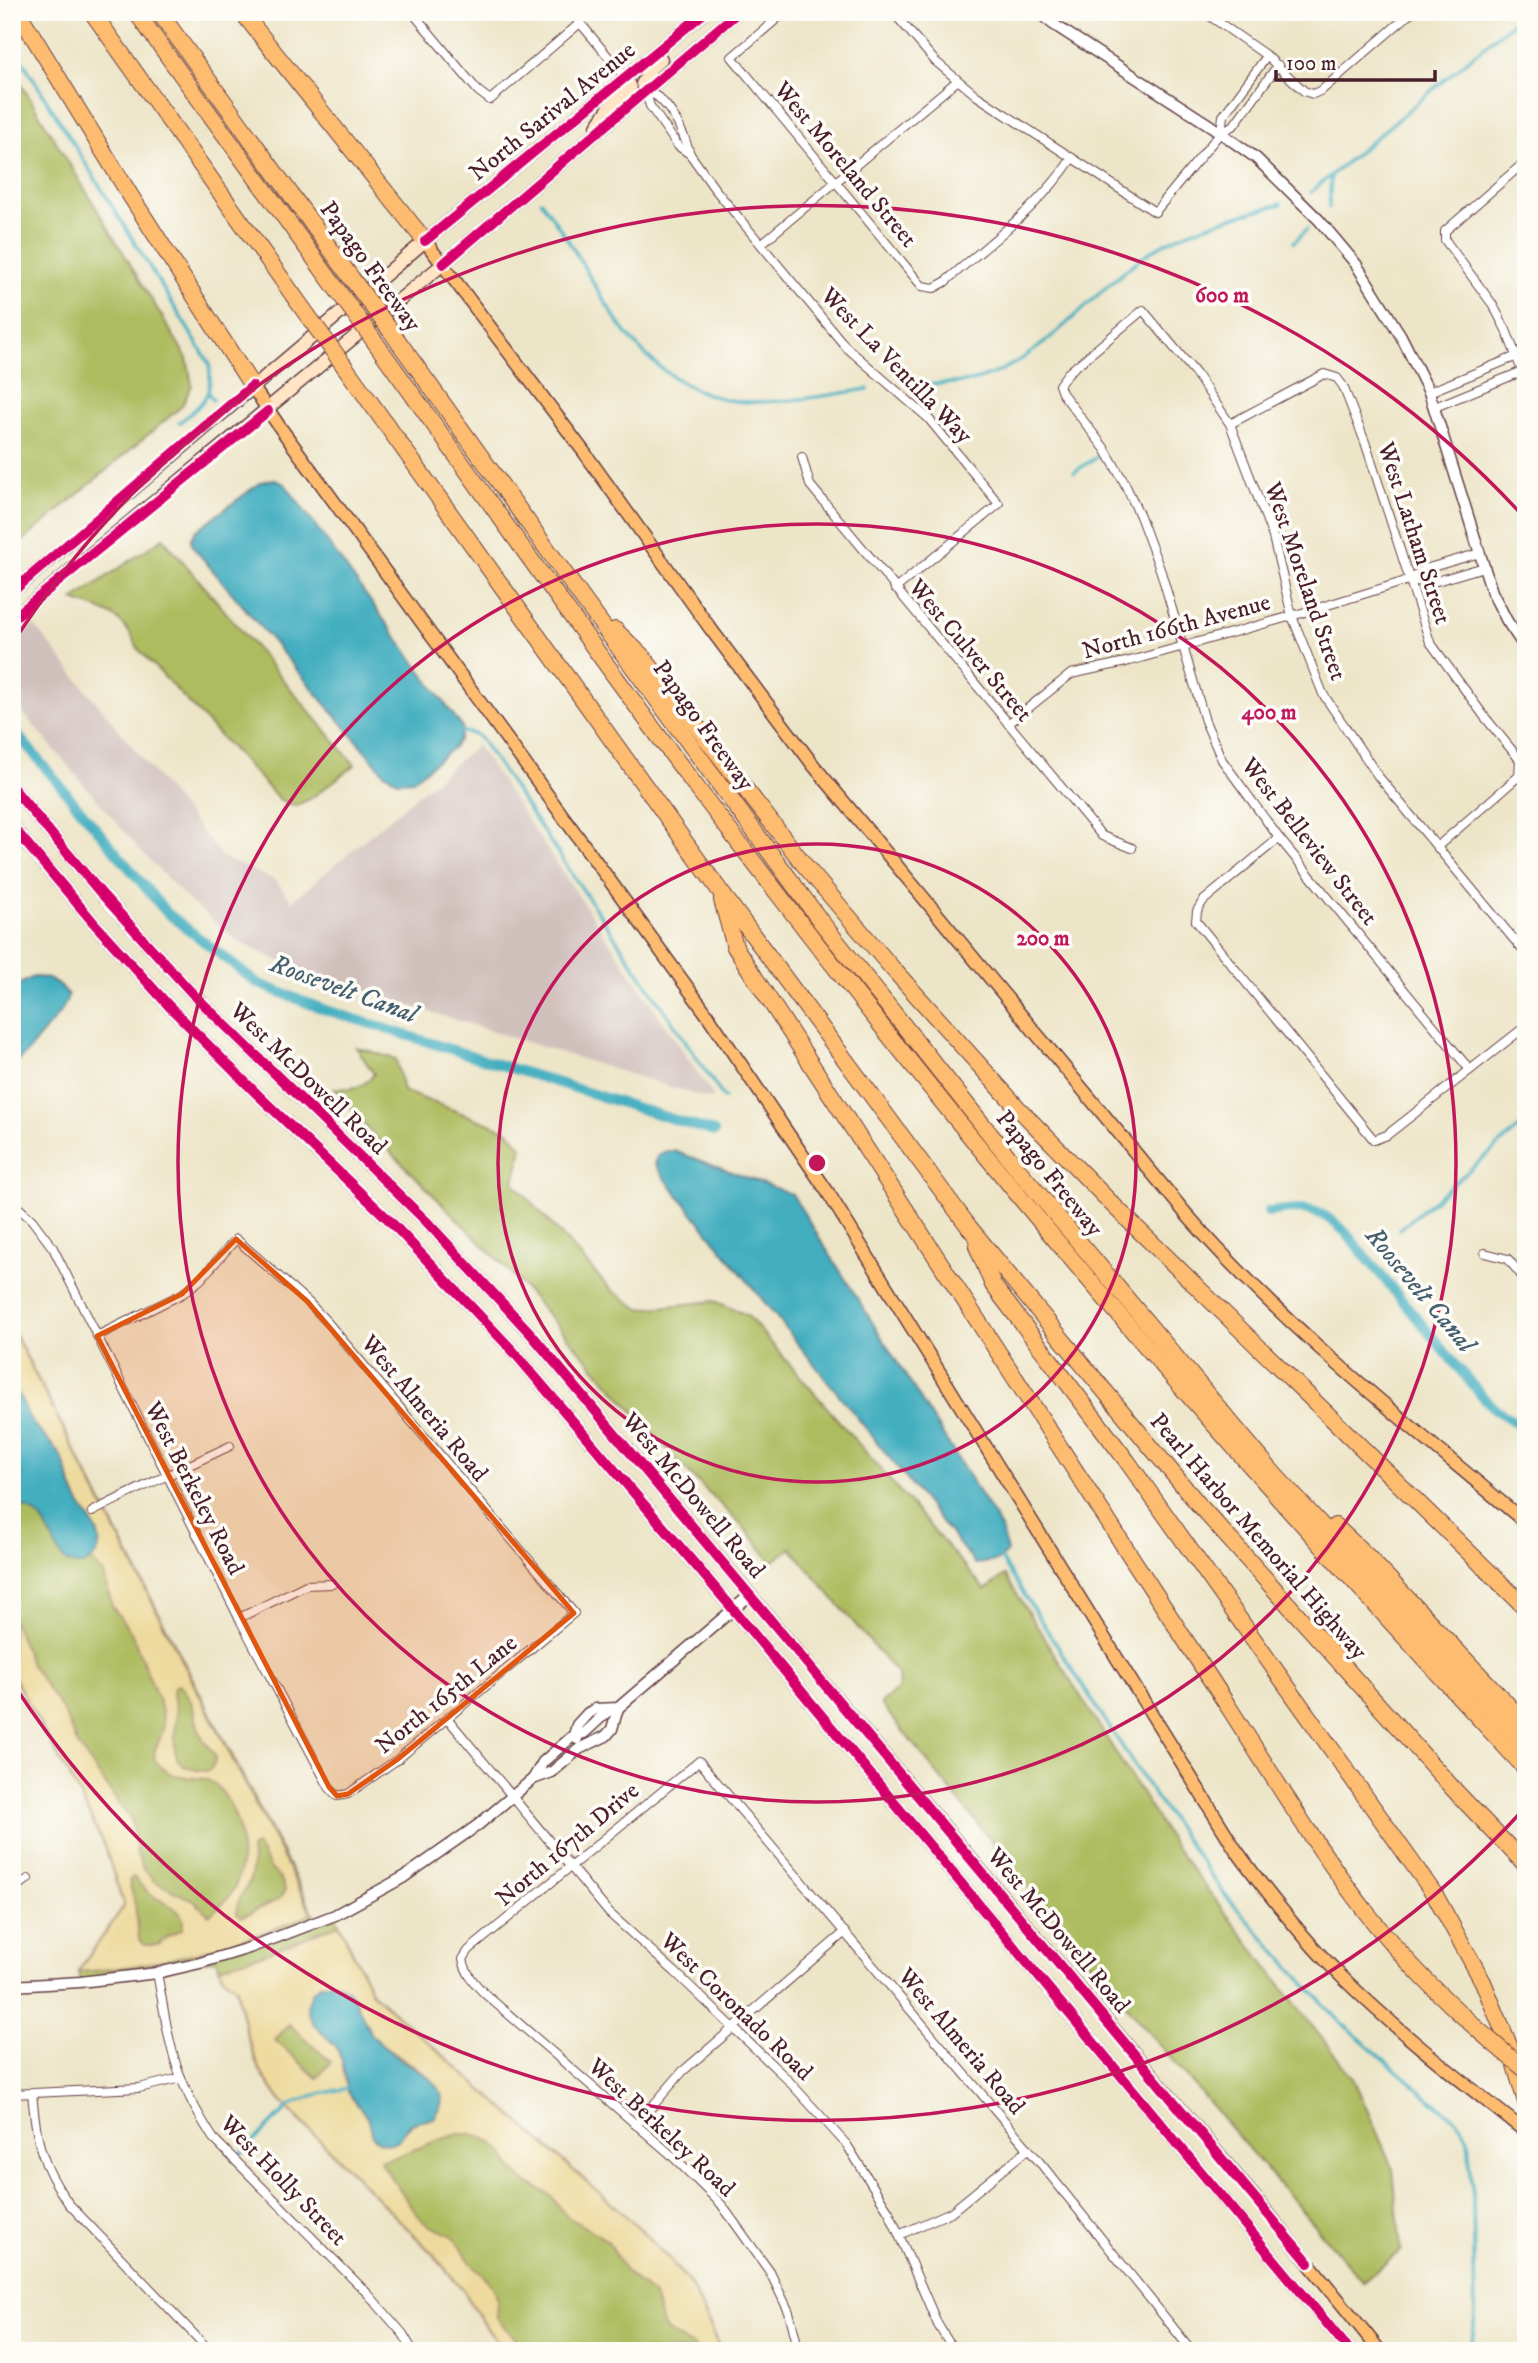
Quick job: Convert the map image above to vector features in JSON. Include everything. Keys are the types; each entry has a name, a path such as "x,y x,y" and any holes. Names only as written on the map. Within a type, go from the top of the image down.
{"highway":[{"path":"18,12 130,195 252,386"},
{"path":"92,12 720,891 969,1227 993,1285 1127,1461 1435,1895 1483,1982 1509,2045 1526,2102"},
{"path":"136,12 688,776 834,964 1016,1193 1123,1320 1301,1524 1526,1769"},
{"name":"Papago Freeway","path":"159,12 585,602 821,923 1021,1173 1245,1440"},
{"path":"242,12 425,240"},
{"path":"585,602 642,656 780,835 892,968 995,1082 1113,1205 1526,1608"},
{"path":"720,891 735,947 1322,1850 1380,1929 1446,2000 1526,2070"},
{"name":"Pearl Harbor Memorial Highway","path":"969,1227 1199,1505 1457,1793 1526,1865"},
{"path":"1245,1440 1366,1555 1526,1724"},
{"path":"1245,1440 1526,1746"}],"main road":[{"name":"North Sarival Avenue","path":"12,592 425,240 705,12"},
{"path":"645,90 642,84 650,69 697,29 712,12"},
{"name":"North Sarival Avenue","path":"12,619 268,411 738,12"},
{"path":"592,136 610,107 630,88 626,78"},
{"path":"425,240 807,757 1206,1237 1265,1298 1337,1364 1526,1523"},
{"path":"252,386 706,1013 786,1129 863,1247 1236,1850 1285,1915 1341,1976 1410,2039 1526,2132"},
{"name":"West McDowell Road","path":"12,787 100,892 191,992 426,1221 531,1334 1272,2218 1380,2351"},
{"name":"West McDowell Road","path":"12,826 76,903 154,989 250,1087 405,1236 499,1335 733,1609 1350,2351"}],"street":[{"path":"412,12 478,91 490,100 580,23"},
{"path":"571,12 626,78"},
{"name":"West Moreland Street","path":"785,12 732,57 922,286 934,288 945,282 1027,212 1051,187 1072,158"},
{"path":"893,12 917,41 957,81 1155,212 1221,132 1234,125 1278,65"},
{"path":"1038,12 1221,132 1256,158 1319,219 1356,264 1401,336 1429,392 1492,592 1526,649"},
{"path":"1204,12 1278,65 1304,91 1313,94 1332,82 1412,15 1412,12"},
{"path":"1221,132 1223,116 1267,57"},
{"path":"761,244 957,81"},
{"name":"West La Ventilla Way","path":"645,90 650,106 678,146 690,154 714,188 846,347 928,418 999,504 895,589"},
{"path":"1526,161 1445,231 1445,240 1493,305 1526,381"},
{"name":"West Moreland Street","path":"1059,385 1068,373 1143,310 1196,374 1230,424 1273,537 1292,616 1323,694 1378,776 1526,954"},
{"path":"1429,392 1517,356"},
{"path":"1435,407 1523,371"},
{"name":"West Latham Street","path":"1230,424 1324,374 1337,378 1343,386 1365,442 1430,642 1520,760 1519,776 1438,846"},
{"name":"West Belleview Street","path":"1059,385 1125,482 1153,551 1205,721 1222,760 1279,838 1470,1070"},
{"name":"West Culver Street","path":"802,457 810,485 1102,836 1132,848"},
{"name":"North 166th Avenue","path":"1009,724 1071,674 1292,616 1409,580 1425,569 1480,552"},
{"name":"North 166th Avenue","path":"1409,580 1430,583 1484,567"},
{"path":"1279,838 1203,901 1197,911 1196,921 1374,1140 1387,1135 1526,1026"},
{"name":"West Berkeley Road","path":"12,1202 32,1220 53,1248 239,1618 329,1787 337,1796"},
{"name":"West Almeria Road","path":"97,1335 182,1294 200,1280 236,1239 328,1323 574,1614"},
{"path":"1485,1253 1508,1259 1526,1281"},
{"path":"92,1511 150,1481 168,1476 230,1446"},
{"path":"239,1618 306,1585 332,1584"},
{"path":"12,1986 90,1981 157,1973 200,1964 335,1915 428,1861 478,1825 533,1779 543,1762 574,1735 584,1733 750,1595"},
{"name":"North 165th Lane","path":"337,1796 348,1794 377,1775 574,1614"},
{"path":"533,1779 552,1772 583,1746 596,1743 606,1736 612,1729 614,1708"},
{"name":"West Coronado Road","path":"448,1719 609,1913 733,2027 786,2079 846,2145 889,2212 938,2325 954,2351"},
{"path":"574,1735 583,1746"},
{"name":"West Almeria Road","path":"699,1761 1028,2149 1192,2351"},
{"name":"North 167th Drive","path":"463,1959 469,1950 699,1761"},
{"path":"12,1890 28,1879"},
{"path":"636,2125 683,2071 845,1932"},
{"name":"West Berkeley Road","path":"463,1959 466,1970 485,1994 668,2153 720,2204 770,2272 789,2312 799,2351"},
{"name":"West Holly Street","path":"157,1973 181,2078 197,2112 214,2138 369,2295 403,2334 413,2351"},
{"path":"12,2094 139,2088 181,2078"},
{"path":"32,2092 35,2132 40,2152 61,2193 209,2351"},
{"path":"899,2235 951,2212 1028,2149"}],"highlighted area":[{"path":"236,1239 308,1302 574,1613 398,1759 348,1794 337,1796 329,1787 97,1336 182,1294"}],"shaded area":[{"path":"34,625 222,857 275,880 292,901 477,745 714,1097 703,1097 299,971 236,940 186,898 140,850 12,700 12,644"}],"green space":[{"path":"12,69 187,358 192,385 182,406 12,550"},
{"path":"163,538 355,765 310,799 295,806 280,800 139,650 120,621 73,600"},
{"path":"356,1047 396,1059 403,1091 509,1131 522,1147 514,1183 610,1289 640,1309 715,1301 747,1315 985,1590 1005,1575 1174,1846 1354,2080 1393,2169 1401,2250 1363,2282 1107,1984 881,1704 899,1688 898,1675 791,1548 772,1562 750,1534 682,1466 510,1272 364,1125 335,1088 357,1087 374,1074"},
{"path":"12,1329 318,1922 335,1915 372,1993 645,2234 691,2285 717,2340 719,2351 505,2351 463,2290 434,2255 279,2099 258,2067 246,2032 236,1987 223,1977 216,1959 80,1982 78,1972 124,1906 106,1850 80,1795 12,1674"}],"sand":[{"path":"12,1329 312,1914 198,1953 139,1965 78,1972 124,1906 106,1850 80,1795 12,1674 12,1618 31,1665 62,1709 79,1747 132,1822 137,1855 142,1867 155,1882 194,1901 209,1915 228,1899 238,1880 241,1866 240,1835 230,1805 213,1783 200,1778 171,1774 155,1760 155,1749 163,1726 161,1708 132,1634 112,1606 104,1574 91,1560 97,1552 99,1541 77,1500 60,1455 30,1420 12,1382","holes":["178,1685 188,1696 199,1731 215,1756 214,1765 208,1771 194,1770 178,1761 173,1694 174,1687","257,1845 270,1868 282,1881 285,1890 278,1900 242,1917 237,1914 237,1909 251,1877 251,1849","133,1877 150,1894 178,1911 183,1922 182,1929 158,1945 145,1945 139,1939 129,1881"]},
{"path":"339,1924 372,1993 627,2217 669,2259 691,2285 717,2340 719,2351 695,2351 696,2348 666,2331 654,2296 625,2271 608,2241 568,2217 550,2195 524,2181 513,2170 502,2151 488,2140 472,2134 459,2134 380,2160 424,2222 453,2237 472,2264 492,2285 497,2296 498,2319 529,2351 505,2351 463,2290 434,2255 279,2099 258,2067 246,2032 236,1987 223,1977 219,1967 264,1954","holes":["331,1982 339,1985 352,1997 374,2037 425,2074 439,2089 428,2120 410,2126 389,2144 352,2098 336,2046 314,2025 308,2013 320,1985","289,2024 331,2062 317,2078 275,2040"]}],"water":[{"path":"273,479 285,484 462,727 460,738 454,747 413,780 398,781 384,773 193,547 191,540 196,531 261,482"},
{"path":"33,977 54,981 68,996 59,1013 27,1052 12,1065 12,988"},
{"path":"674,1151 792,1194 1001,1528 1007,1552 997,1561 975,1564 663,1176 655,1164 658,1155"},
{"path":"12,1382 31,1421 59,1454 77,1499 99,1536 98,1550 94,1557 84,1564 69,1563 62,1556 38,1515 27,1508 12,1506"},
{"path":"331,1982 347,1990 357,2004 368,2029 379,2042 398,2058 425,2074 439,2088 442,2097 434,2118 410,2124 398,2140 389,2144 372,2136 367,2117 348,2092 336,2046 314,2025 308,2013 307,2006 312,1992 320,1985"}],"waterway":[{"path":"1311,192 1525,12"},
{"path":"12,44 209,363 210,384 205,398 179,423"},
{"path":"1329,208 1331,176"},
{"path":"541,201 607,306 632,340 662,369 680,381 712,396 746,402 792,400 868,389"},
{"path":"911,385 967,382 1000,371 1044,343 1126,270 1162,245 1211,224 1281,204"},
{"path":"1294,242 1307,229"},
{"path":"209,394 213,400"},
{"path":"1074,472 1097,457"},
{"name":"Roosevelt Canal","path":"12,728 166,912 257,983 320,1008 714,1132"},
{"path":"457,731 475,734 480,738 724,1098"},
{"path":"1400,1229 1526,1122"},
{"name":"Roosevelt Canal","path":"1268,1212 1310,1210 1336,1224 1480,1394 1496,1410 1526,1429"},
{"path":"998,1554 1147,1785 1225,1895 1336,2018 1463,2128 1468,2139 1473,2197 1475,2316 1471,2351"},
{"path":"235,2160 289,2106 311,2096 347,2088"}],"cycle path":[{"path":"425,241 705,12"},
{"path":"443,264 738,12"},
{"path":"12,592 252,386"},
{"path":"12,619 268,411"},
{"path":"12,787 100,892 191,992 426,1221 531,1334 1309,2263"},
{"path":"12,826 169,1006 389,1220 513,1351 733,1609 1350,2351"}]}
